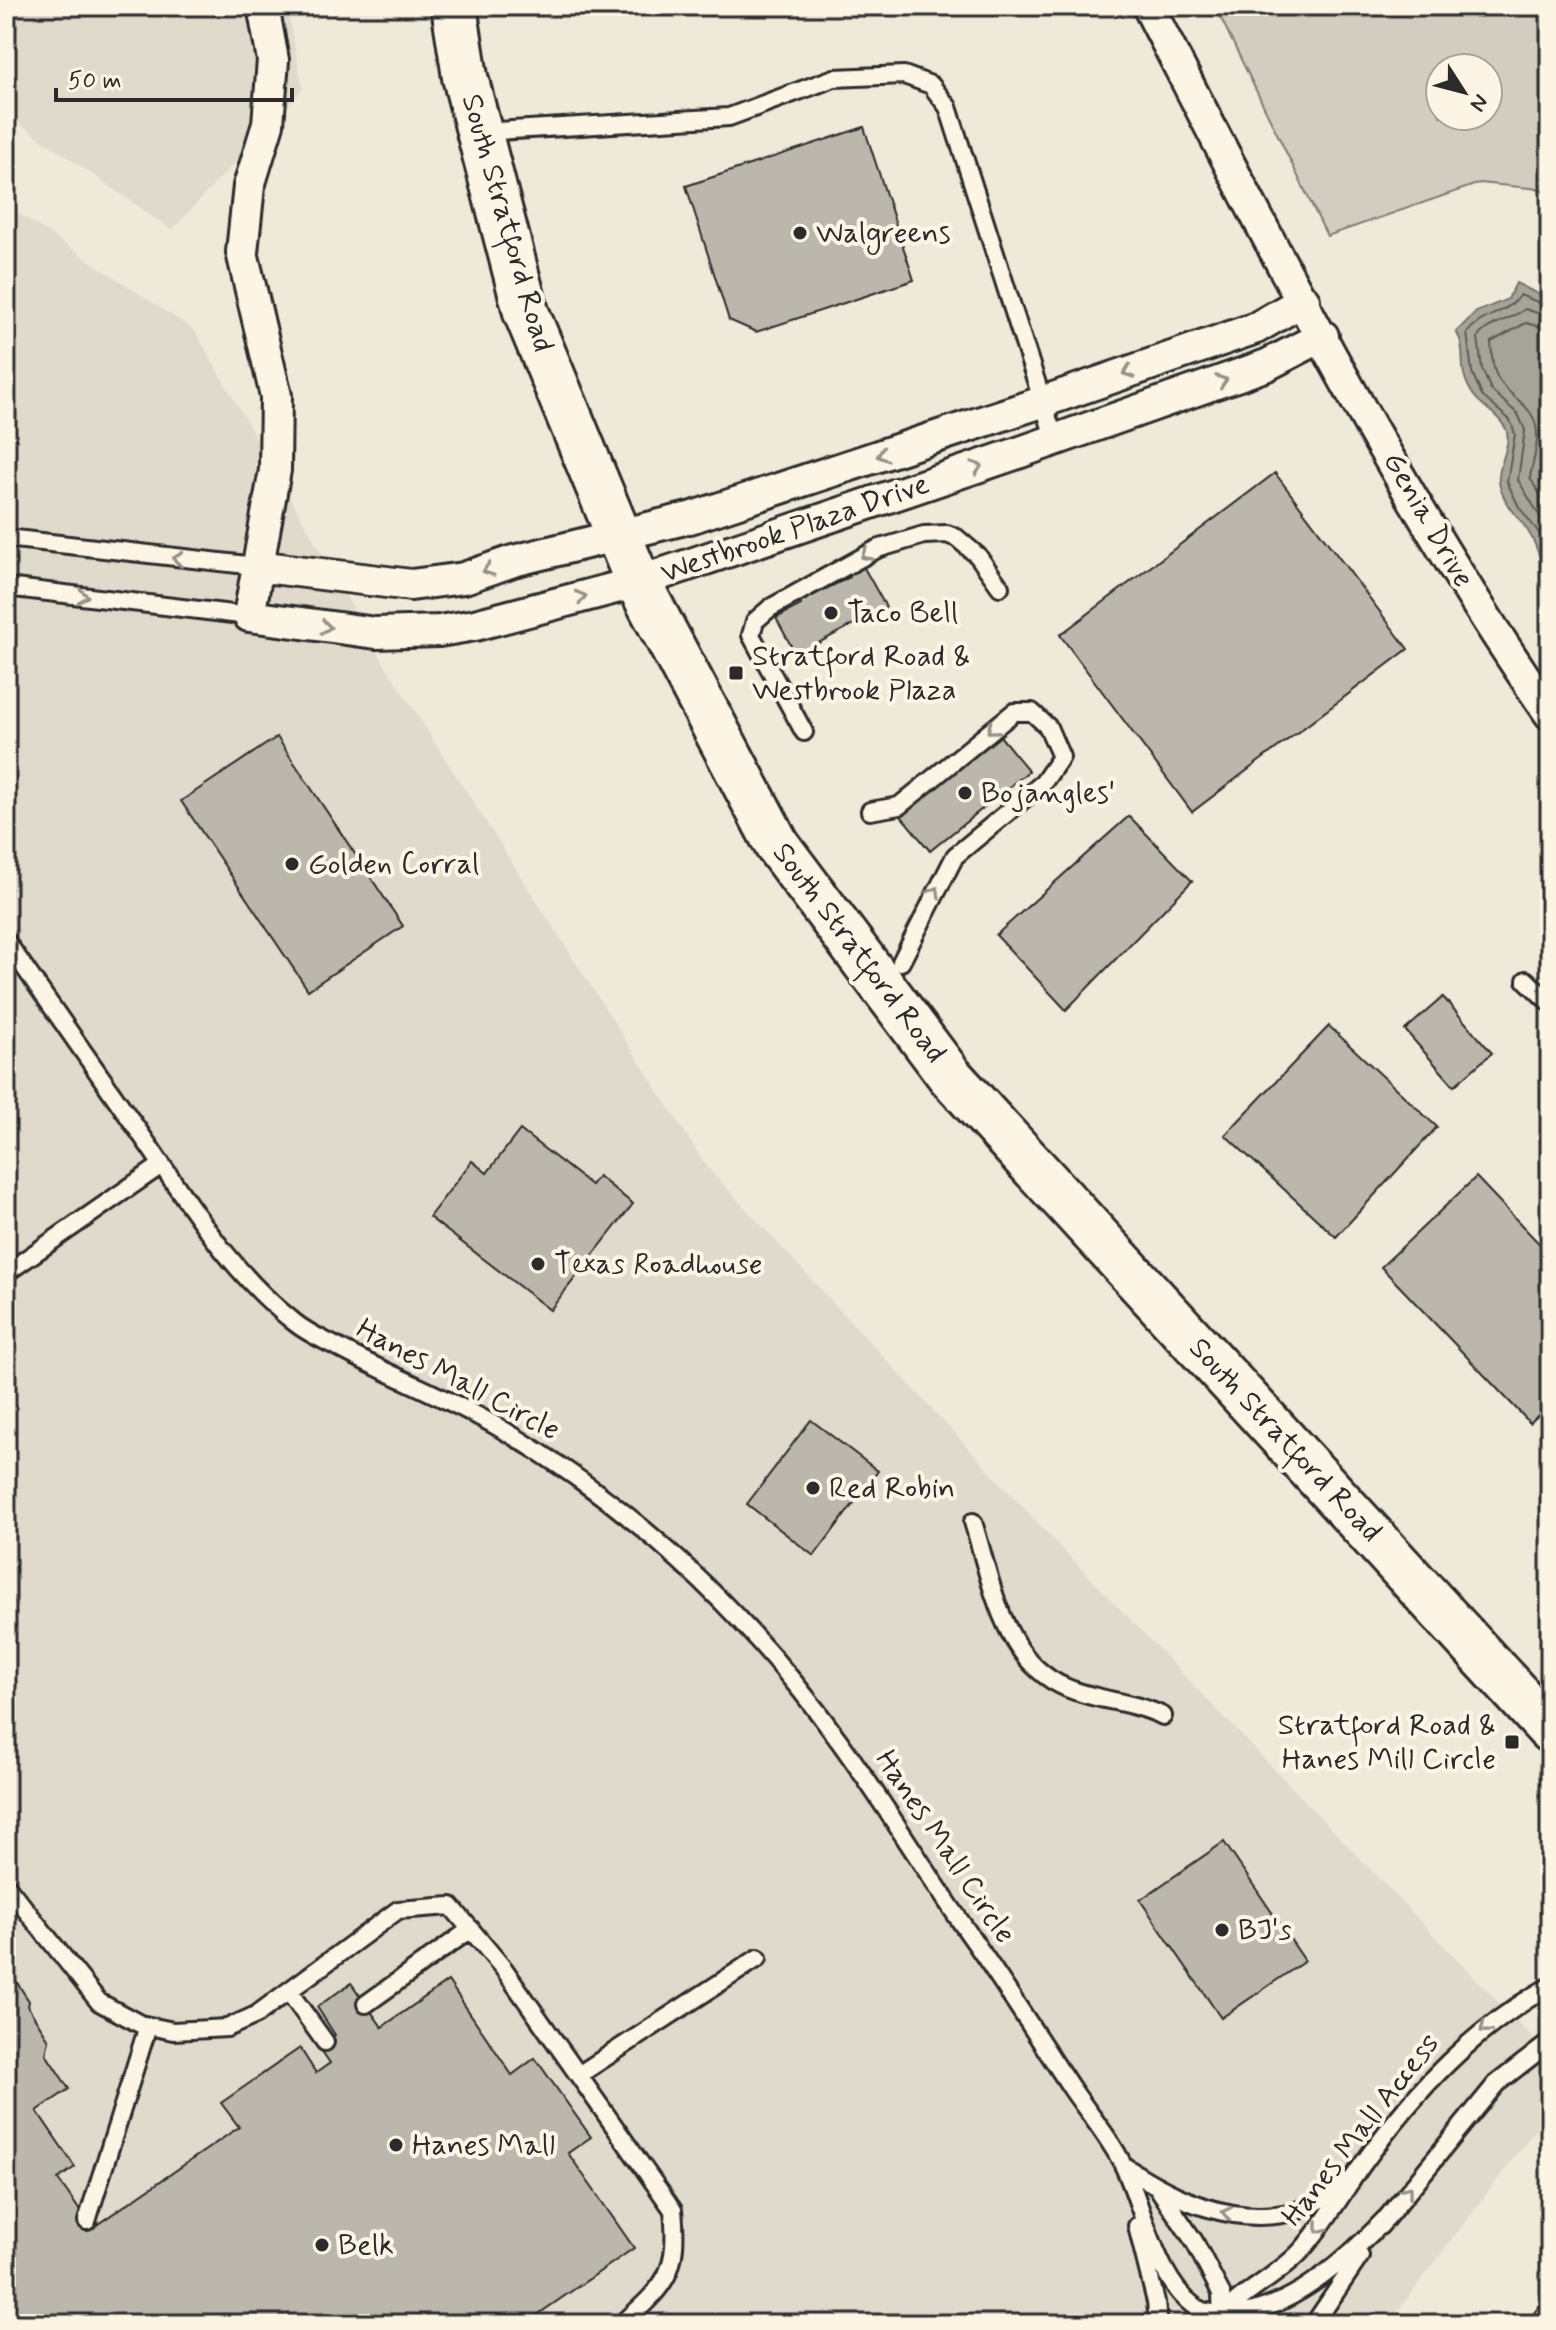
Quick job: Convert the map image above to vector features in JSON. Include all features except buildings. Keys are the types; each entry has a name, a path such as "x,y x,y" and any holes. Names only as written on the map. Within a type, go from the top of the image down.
{"main road":[{"name":"South Stratford Road","path":"454,6 465,77 526,312 638,582 777,845 950,1076 1550,1730"}],"street":[{"path":"249,616 275,470 276,396 242,252 249,186 268,124 273,60 263,6"},
{"path":"1148,6 1313,319"},
{"name":"Westbrook Plaza Drive","path":"256,566 411,585 464,578 513,561 693,517 1256,328 1313,319"},
{"name":"Westbrook Plaza Drive","path":"249,616 376,633 439,631 475,625 638,582 1267,365 1313,319"},
{"name":"Genia Drive","path":"1313,319 1421,513 1503,646 1550,714"}],"lane":[{"path":"479,132 729,117 834,78 904,75 931,85 948,107 1055,440"},
{"path":"804,732 751,635 760,614 877,549 924,535 947,534 957,538 978,556 1000,587"},
{"path":"6,538 256,566"},
{"path":"6,587 249,616"},
{"path":"870,811 899,806 1014,712 1032,712 1048,727 1061,757 1043,783 955,856 901,962"},
{"name":"Hanes Mall Circle","path":"6,941 160,1166 236,1270 298,1326 486,1420 578,1478 633,1518 728,1606 839,1740 1124,2166 1165,2267 1183,2295 1199,2310 1220,2322 1221,2293 1194,2241 1158,2188"},
{"path":"1526,980 1550,1003"},
{"path":"6,1273 160,1166"},
{"path":"973,1522 1009,1637 1038,1669 1066,1688 1142,1706 1163,1716"},
{"path":"6,1885 99,2002 148,2026 173,2031 227,2028 256,2015 398,1910 451,1906 580,2074 673,2210 676,2247 666,2281 622,2324"},
{"path":"366,2004 471,1929"},
{"path":"580,2074 758,1958"},
{"name":"Hanes Mall Access","path":"1220,2322 1299,2253 1415,2097 1455,2053 1487,2025 1550,1986"},
{"path":"289,1992 325,2042"},
{"path":"87,2221 148,2026"},
{"path":"1220,2322 1246,2321 1292,2300 1345,2262 1385,2219 1496,2084 1550,2042"},
{"name":"Hanes Mall Circle","path":"1124,2166 1158,2188 1214,2211 1255,2218 1299,2210 1352,2180"},
{"name":"Hanes Mall Circle","path":"1124,2166 1156,2302 1158,2324"},
{"path":"1314,2324 1385,2219"}],"shaded area":[{"path":"6,6 287,6 303,89 172,230 6,114"},
{"path":"1215,6 1550,6 1550,195 1540,189 1480,183 1327,236"},
{"name":"Hanes Mall","path":"6,205 195,331 387,668 707,1167 1049,1535 1550,2056 1550,2110 1388,2324 6,2324"}],"water":[{"path":"1516,283 1550,300 1550,572 1529,533 1504,497 1499,475 1507,446 1507,433 1500,420 1472,393 1463,369 1461,341 1456,332 1476,312 1508,299"}],"place":[{"name":"Walgreens","path":"800,233"},
{"name":"Taco Bell","path":"831,613"},
{"name":"Stratford Road & Westbrook Plaza","path":"736,673"},
{"name":"Bojangles'","path":"965,793"},
{"name":"Golden Corral","path":"292,864"},
{"name":"Texas Roadhouse","path":"538,1264"},
{"name":"Red Robin","path":"813,1488"},
{"name":"Stratford Road & Hanes Mill Circle","path":"1512,1742"},
{"name":"BJ's","path":"1222,1930"},
{"name":"Hanes Mall","path":"396,2145"},
{"name":"Belk","path":"322,2245"}]}
